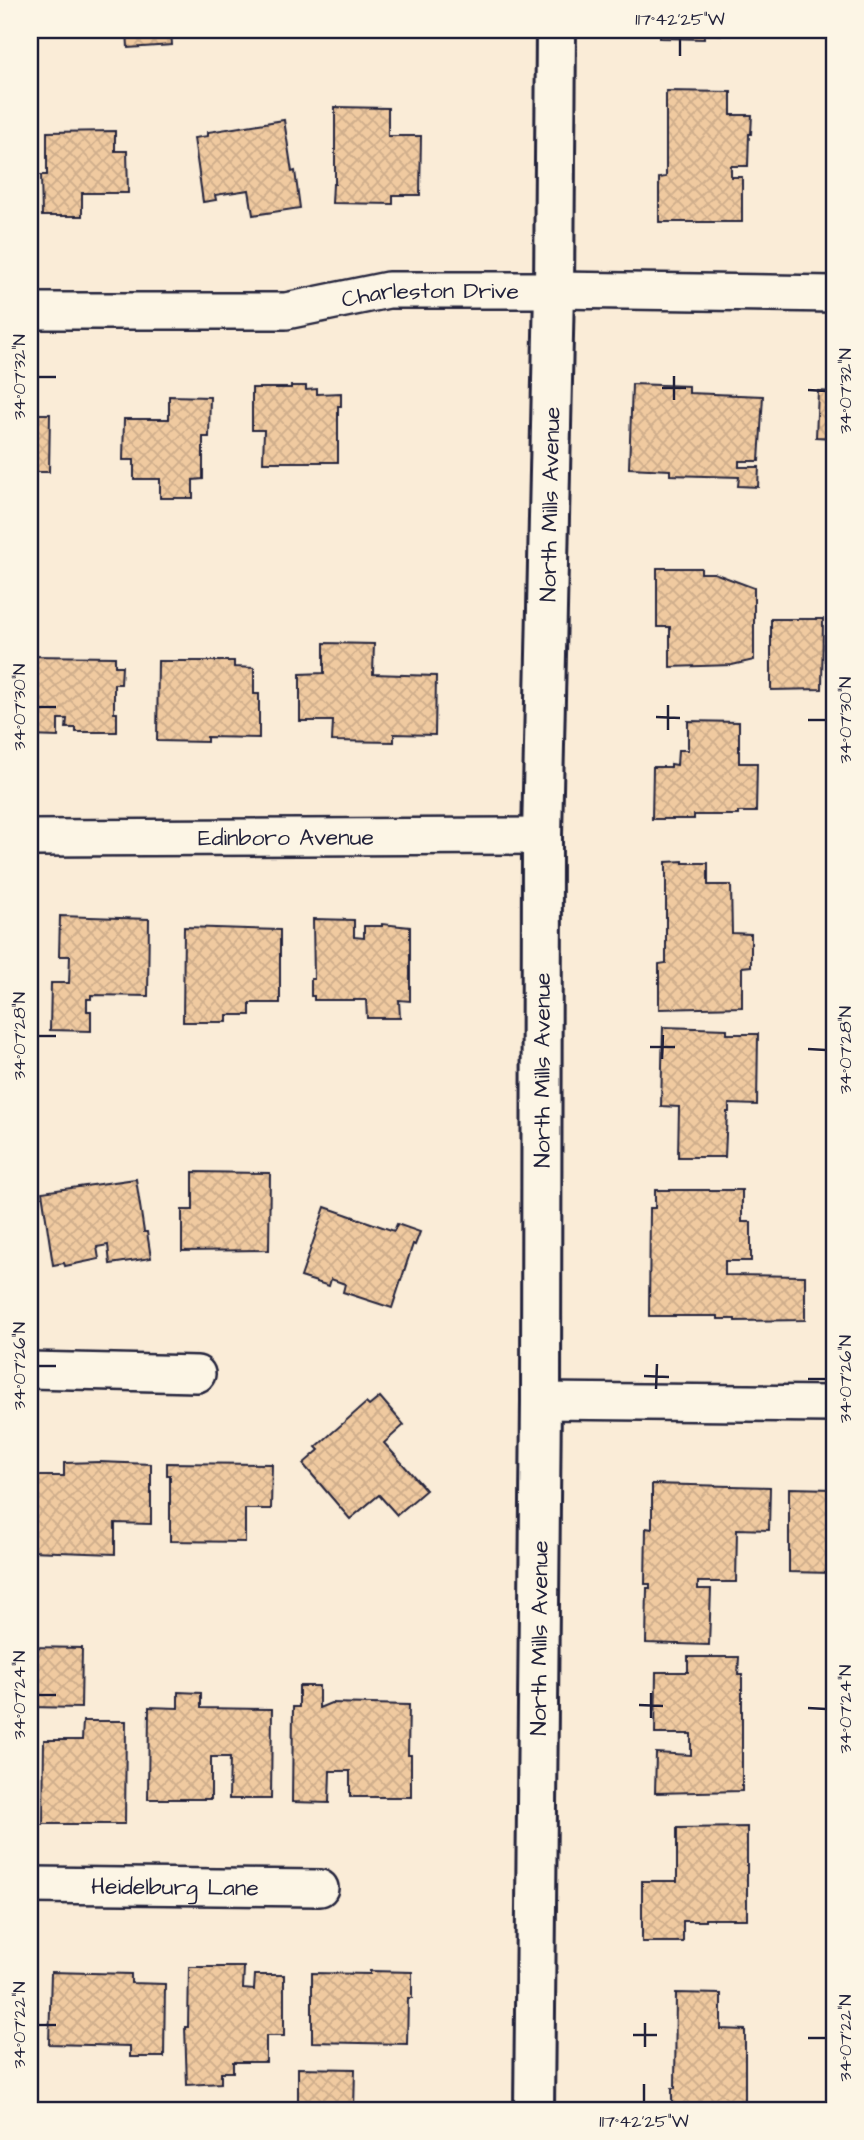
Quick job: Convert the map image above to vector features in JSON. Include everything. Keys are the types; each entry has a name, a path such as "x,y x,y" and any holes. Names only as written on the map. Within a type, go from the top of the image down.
{"main road":[{"name":"North Mills Avenue","path":"534,2110 541,1401 542,836 554,290 556,30"}],"street":[{"name":"Charleston Drive","path":"30,311 286,311 388,290 834,294"},
{"name":"Edinboro Avenue","path":"30,838 542,836"},
{"path":"30,1370 197,1374"},
{"path":"541,1401 834,1404"},
{"name":"Heidelburg Lane","path":"30,1885 320,1888"}],"building":[{"path":"127,30 171,30 172,45 128,48"},
{"path":"235,30 270,30 237,38"},
{"path":"660,30 745,30 745,35 704,34 704,39 660,38"},
{"path":"666,91 731,92 731,115 752,115 748,166 731,166 731,177 742,177 742,222 659,222 659,178 666,177"},
{"path":"335,107 388,108 388,136 421,136 420,195 393,195 393,204 332,203 335,184"},
{"path":"284,120 300,208 253,215 249,190 215,195 216,200 203,202 194,138 208,136 208,132"},
{"path":"115,131 115,151 127,151 128,193 82,193 82,216 42,216 41,175 47,175 47,132"},
{"path":"632,384 689,386 689,393 763,396 759,461 739,461 739,467 759,467 758,487 738,486 739,477 670,475 670,470 629,468"},
{"path":"306,386 306,390 317,389 317,394 341,393 341,406 338,406 338,462 263,462 264,430 252,430 252,388"},
{"path":"818,391 834,392 834,438 816,437"},
{"path":"169,396 210,397 209,437 203,437 203,479 193,480 193,498 160,498 160,479 134,479 134,460 123,460 124,419 169,419"},
{"path":"30,414 50,414 49,472 33,472 33,476 30,476"},
{"path":"834,438 834,494 832,494"},
{"path":"657,568 701,568 701,573 714,573 754,588 754,660 732,665 670,667 670,627 657,627"},
{"path":"771,619 823,619 822,689 771,690"},
{"path":"324,643 374,644 373,674 436,676 435,735 394,734 394,742 332,741 333,721 300,721 300,674 324,673"},
{"path":"30,656 115,657 115,666 122,666 121,684 114,684 117,732 76,732 76,728 66,728 67,719 58,719 58,737 30,736"},
{"path":"158,661 234,661 234,667 254,668 254,694 259,694 259,738 207,737 207,742 157,741"},
{"path":"688,721 739,722 739,763 757,763 756,812 738,812 738,815 694,815 694,819 652,819 653,767 677,765 678,750 688,750"},
{"path":"666,862 708,863 708,885 731,885 732,933 751,934 751,966 742,967 742,1007 659,1009 659,964 666,963"},
{"path":"60,916 149,919 148,996 91,995 91,999 87,999 87,1011 91,1011 91,1031 50,1030 51,983 69,983 70,956 59,956"},
{"path":"313,919 354,920 354,937 364,938 364,926 382,924 410,927 410,1001 399,1000 400,1018 367,1018 366,1000 314,1000 314,996 311,996 311,979 314,979"},
{"path":"184,927 280,930 280,1003 250,1003 250,1015 227,1015 227,1022 183,1022"},
{"path":"663,1027 727,1029 727,1034 758,1034 757,1105 729,1104 725,1157 678,1157 679,1107 661,1106"},
{"path":"193,1172 270,1173 269,1250 182,1251 182,1210 193,1210"},
{"path":"136,1179 151,1258 110,1264 108,1245 97,1247 99,1259 65,1266 64,1263 53,1265 42,1192"},
{"path":"655,1190 742,1190 742,1222 751,1222 751,1261 725,1261 725,1275 805,1276 805,1320 735,1321 718,1319 718,1316 649,1316 650,1208 655,1208"},
{"path":"325,1207 394,1231 397,1224 420,1232 415,1245 413,1244 392,1308 343,1292 345,1284 331,1279 329,1286 301,1277"},
{"path":"380,1397 404,1425 384,1443 426,1490 397,1515 379,1495 350,1519 303,1464 319,1450 316,1447 366,1403 369,1406"},
{"path":"64,1463 151,1464 151,1524 115,1523 115,1554 30,1551 31,1476 64,1476"},
{"path":"167,1463 272,1464 271,1509 245,1509 245,1542 170,1541 170,1475 167,1475"},
{"path":"652,1484 770,1487 769,1530 737,1529 736,1582 698,1582 698,1589 711,1589 709,1645 646,1643 647,1588 650,1588 650,1584 645,1584 646,1528 652,1529"},
{"path":"789,1488 834,1489 834,1575 789,1572"},
{"path":"30,1647 82,1648 81,1708 30,1707"},
{"path":"688,1657 739,1657 738,1675 742,1675 742,1791 655,1793 656,1753 691,1755 691,1734 655,1734 656,1672 688,1672"},
{"path":"299,1686 319,1686 319,1708 331,1703 409,1705 411,1797 350,1797 350,1771 330,1771 329,1803 292,1802 293,1707 299,1707"},
{"path":"178,1692 201,1693 201,1708 272,1709 271,1799 229,1799 230,1757 211,1757 211,1799 148,1799 149,1707 178,1708"},
{"path":"83,1721 126,1721 125,1824 43,1824 44,1740 82,1740"},
{"path":"747,1827 747,1919 683,1921 683,1942 642,1942 642,1881 677,1881 677,1828"},
{"path":"189,1967 244,1967 243,1989 254,1990 255,1975 284,1975 284,2036 266,2036 266,2062 233,2062 233,2072 221,2072 221,2083 187,2085 185,2027 188,2027"},
{"path":"370,1971 412,1972 412,1998 408,1998 407,2044 312,2042 312,1973 370,1974"},
{"path":"51,1972 131,1974 131,1983 165,1984 164,2057 130,2057 130,2046 49,2044"},
{"path":"676,1993 721,1994 721,2029 745,2030 745,2110 672,2110 672,2088 675,2088"},
{"path":"298,2068 355,2069 354,2110 298,2110"}]}
